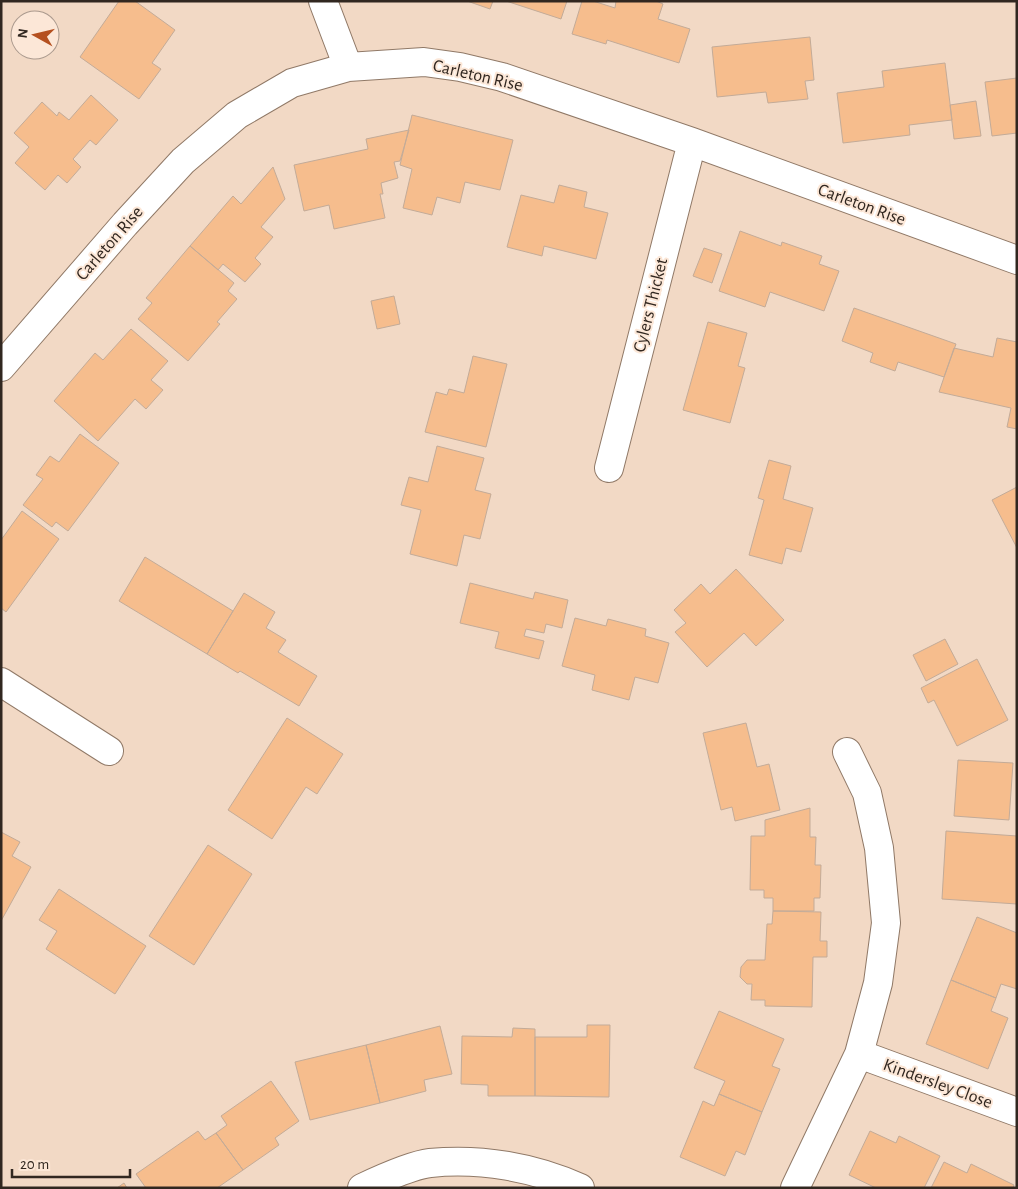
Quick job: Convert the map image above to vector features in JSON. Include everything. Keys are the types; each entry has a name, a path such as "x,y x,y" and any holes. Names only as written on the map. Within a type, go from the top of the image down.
{"street":[{"path":"323,1 348,67"},
{"name":"Carleton Rise","path":"1,367 125,224 183,161 237,115 292,83 348,67 424,62 460,67 502,78 692,142 1017,260"},
{"name":"Cylers Thicket","path":"609,468 692,142"},
{"path":"1,682 109,751"},
{"path":"795,1188 859,1054 878,983 886,923 878,848 866,793 847,752"},
{"name":"Kindersley Close","path":"859,1054 1017,1112"},
{"path":"362,1188 428,1163 498,1163 565,1181 580,1188"}],"building":[{"path":"119,1 135,1 175,30 152,63 161,69 139,99 80,57"},
{"path":"467,1 493,1 490,9"},
{"path":"506,1 567,1 561,19"},
{"path":"582,1 593,1 615,8 616,1 656,1 663,4 658,19 690,29 679,63 607,40 606,44 572,34"},
{"path":"810,37 814,80 805,81 808,99 768,103 766,92 717,97 712,47"},
{"path":"945,63 952,120 909,125 910,135 843,143 837,93 884,87 882,71"},
{"path":"1017,78 1017,133 992,136 985,82"},
{"path":"91,95 118,120 96,145 90,140 73,159 81,167 67,183 58,175 45,190 15,163 29,147 14,133 42,102 57,116 59,112 69,120"},
{"path":"976,101 981,136 954,139 950,105"},
{"path":"412,115 513,140 500,190 465,182 460,203 437,197 432,215 403,208 412,169 400,165"},
{"path":"409,130 400,161 394,162 398,178 381,183 383,194 380,194 385,218 334,229 329,205 304,211 294,165 368,149 366,139"},
{"path":"273,167 285,199 261,227 273,237 255,258 261,264 245,282 223,264 218,270 190,246 233,196 241,204"},
{"path":"559,185 587,192 584,207 608,213 596,259 544,246 542,256 507,247 521,195 554,203"},
{"path":"740,231 781,246 782,242 822,256 819,264 839,271 824,311 770,292 765,307 719,291"},
{"path":"190,246 234,283 228,291 237,299 217,322 220,324 188,361 138,319 152,303 146,298"},
{"path":"704,248 722,254 712,283 693,276"},
{"path":"394,296 400,324 377,329 371,301"},
{"path":"854,308 956,344 944,377 898,362 895,371 870,362 873,353 842,341"},
{"path":"708,322 747,333 738,366 745,368 730,423 683,410"},
{"path":"131,329 168,361 151,380 163,390 146,409 135,399 98,441 54,401 95,353 103,360"},
{"path":"997,338 1017,342 1017,429 1007,427 1011,408 939,392 954,348 993,357"},
{"path":"473,356 507,364 486,447 425,432 436,392 447,395 449,389 464,393"},
{"path":"80,434 119,463 68,531 56,522 52,527 23,505 43,479 36,475 50,456 59,462"},
{"path":"437,446 484,458 475,490 491,494 480,539 464,535 457,566 410,554 421,510 401,505 409,477 428,482"},
{"path":"769,460 791,466 783,499 813,508 801,552 786,548 782,564 749,555 764,500 758,498"},
{"path":"1017,487 1017,548 992,500"},
{"path":"22,511 59,539 6,612 1,608 1,540"},
{"path":"145,557 233,611 207,654 119,601"},
{"path":"736,569 784,620 756,646 744,633 707,667 675,632 686,623 674,610 701,584 710,594"},
{"path":"470,583 533,599 535,592 568,600 562,628 546,624 544,633 526,629 524,636 544,641 539,659 495,648 499,632 460,623"},
{"path":"244,593 275,612 266,628 286,640 278,652 317,676 299,706 207,654"},
{"path":"575,618 606,626 608,619 646,629 645,636 669,643 658,683 635,677 629,700 592,690 595,675 562,666"},
{"path":"945,639 958,664 926,681 913,655"},
{"path":"977,659 1008,720 957,746 934,700 928,703 921,688"},
{"path":"287,718 343,754 317,794 306,787 272,839 228,810"},
{"path":"746,723 757,767 769,764 780,810 735,821 732,807 721,810 703,733"},
{"path":"958,760 1013,763 1009,820 954,816"},
{"path":"810,808 810,837 816,837 815,865 821,865 820,898 814,898 814,911 773,911 773,898 764,898 764,890 750,890 751,836 765,836 765,820"},
{"path":"946,831 1017,836 1017,904 942,899"},
{"path":"1,832 20,842 12,856 31,867 1,921"},
{"path":"208,845 252,874 194,965 149,936"},
{"path":"59,889 146,946 115,994 46,949 57,931 39,920"},
{"path":"773,911 821,912 820,941 827,941 827,957 813,957 812,1007 765,1006 765,1000 751,1000 752,984 747,984 740,977 741,967 747,960 765,960 767,924 772,924"},
{"path":"977,917 1017,933 1017,989 1001,984 996,998 951,980"},
{"path":"951,980 996,998 991,1011 1008,1018 988,1069 926,1044"},
{"path":"719,1011 784,1039 772,1066 780,1069 762,1112 719,1094 725,1081 694,1068"},
{"path":"587,1025 610,1025 609,1097 535,1096 535,1037 587,1037"},
{"path":"440,1026 452,1074 424,1080 426,1091 380,1103 366,1045"},
{"path":"513,1028 535,1029 535,1096 488,1096 488,1085 461,1084 462,1036 512,1037"},
{"path":"366,1045 380,1103 310,1120 295,1062"},
{"path":"271,1081 299,1121 275,1138 279,1145 243,1170 216,1133 227,1125 221,1116"},
{"path":"719,1094 762,1112 745,1155 736,1151 725,1176 680,1157 703,1101 714,1106"},
{"path":"198,1131 205,1140 216,1133 243,1170 217,1188 146,1188 136,1174"},
{"path":"870,1131 896,1143 899,1136 940,1156 924,1188 876,1188 849,1175"},
{"path":"944,1162 967,1173 971,1164 1014,1185 1013,1188 931,1188"},
{"path":"124,1183 127,1188 117,1188"}]}
